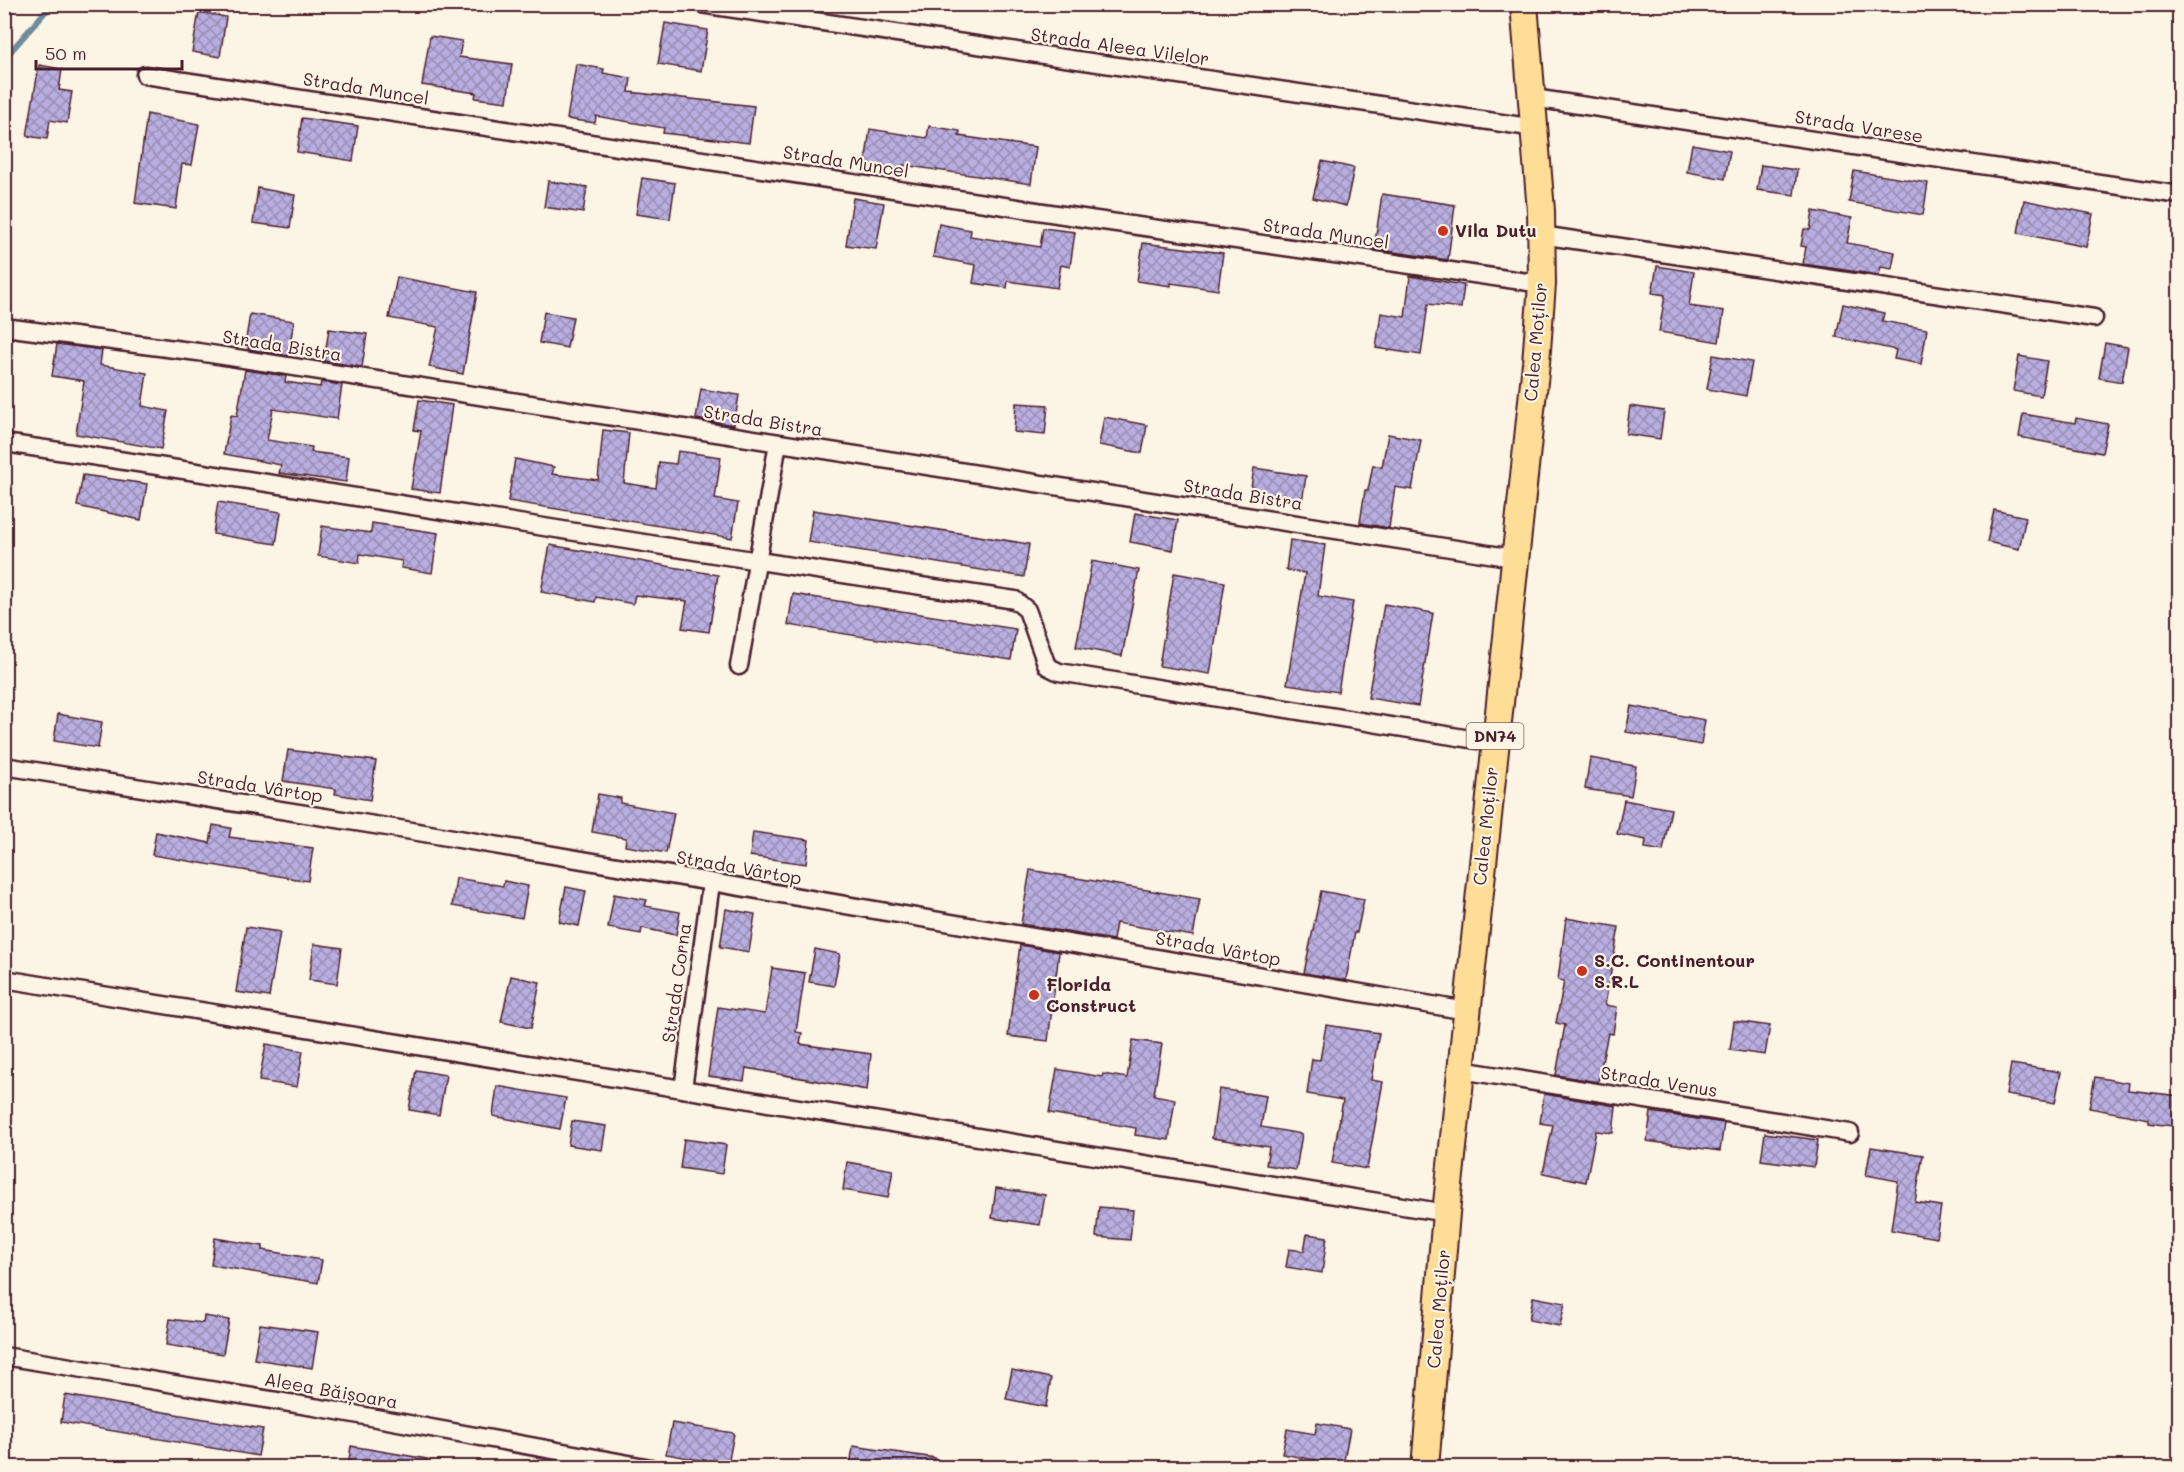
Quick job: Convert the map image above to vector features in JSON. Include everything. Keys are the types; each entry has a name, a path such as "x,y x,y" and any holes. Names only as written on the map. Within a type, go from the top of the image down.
{"main road":[{"name":"Calea Moților","path":"1425,1467 1446,1213 1536,363 1542,284 1535,128 1524,4"}],"street":[{"name":"Strada Aleea Vilelor","path":"701,4 1535,128"},
{"name":"Strada Muncel","path":"145,75 1073,217 1542,284"},
{"name":"Strada Varese","path":"1533,98 2180,195"},
{"path":"1541,235 2094,318"},
{"name":"Strada Bistra","path":"4,327 198,352 1514,558"},
{"path":"4,443 181,469 757,563 1015,600 1027,610 1047,666 1059,672 1495,743"},
{"path":"739,666 778,443"},
{"name":"Strada Vârtop","path":"4,766 412,831 1467,1011"},
{"name":"Strada Corna","path":"682,1089 711,883"},
{"path":"4,979 1446,1213"},
{"name":"Strada Venus","path":"1461,1070 1851,1133"},
{"name":"Aleea Băișoara","path":"4,1356 332,1410 651,1467"}],"building":[{"path":"199,12 226,17 220,57 192,52"},
{"path":"665,23 708,30 701,71 658,64"},
{"path":"430,36 462,41 459,57 512,64 507,102 475,98 476,93 422,85"},
{"path":"576,64 604,69 603,73 631,78 629,92 754,106 749,143 663,133 664,128 596,116 595,123 567,119"},
{"path":"39,65 62,69 59,90 72,92 67,123 50,120 47,139 27,136"},
{"path":"147,114 199,124 192,165 182,164 176,209 135,203"},
{"path":"302,118 358,126 353,161 297,152"},
{"path":"929,126 960,131 959,136 1036,147 1031,184 903,165 903,170 865,164 870,129 927,138"},
{"path":"1692,144 1730,151 1725,179 1687,172"},
{"path":"1322,161 1354,168 1346,206 1313,198"},
{"path":"1761,165 1797,170 1794,195 1757,190"},
{"path":"1854,171 1928,183 1923,215 1849,202"},
{"path":"642,178 675,183 670,219 636,214"},
{"path":"548,181 587,187 583,213 544,207"},
{"path":"258,188 295,195 290,228 253,223"},
{"path":"1382,194 1455,205 1448,260 1374,249"},
{"path":"853,198 884,203 876,249 846,245"},
{"path":"2024,200 2093,214 2086,247 2018,233"},
{"path":"1813,211 1852,218 1847,243 1895,252 1892,269 1881,267 1879,275 1803,264 1806,247 1801,246 1804,229 1810,230"},
{"path":"939,224 971,230 970,236 1040,247 1043,228 1075,232 1070,267 1061,265 1057,288 1008,281 1007,288 973,283 976,265 933,257"},
{"path":"1143,243 1223,253 1218,290 1137,281"},
{"path":"1657,266 1694,272 1689,306 1724,311 1719,342 1659,332 1665,295 1652,293"},
{"path":"1410,276 1464,285 1461,308 1428,304 1421,355 1376,348 1381,313 1405,317"},
{"path":"397,277 477,292 463,374 429,367 438,327 389,318"},
{"path":"1843,304 1884,313 1882,321 1927,329 1921,364 1894,359 1896,350 1836,337"},
{"path":"544,312 573,317 567,348 539,343"},
{"path":"250,314 294,321 288,356 248,349 249,346 245,345"},
{"path":"329,329 367,334 362,367 324,361"},
{"path":"2105,343 2128,347 2122,382 2099,378"},
{"path":"57,344 102,350 100,365 147,373 142,406 168,411 161,449 76,434 84,381 52,376"},
{"path":"1713,355 1752,362 1746,396 1707,389"},
{"path":"2019,356 2047,361 2041,396 2013,391"},
{"path":"245,370 286,376 285,382 320,387 321,382 342,385 337,419 273,409 267,440 312,447 311,452 349,457 346,482 279,473 281,465 224,454 231,415 237,416"},
{"path":"701,389 739,395 734,425 696,419"},
{"path":"419,400 452,405 440,493 411,489 421,431 414,430"},
{"path":"1016,403 1048,405 1045,435 1014,432"},
{"path":"1630,406 1664,411 1660,439 1626,434"},
{"path":"2023,414 2075,423 2076,418 2108,424 2102,453 2019,437"},
{"path":"1104,417 1147,425 1142,453 1099,445"},
{"path":"603,430 629,433 624,483 656,488 659,462 676,464 678,451 721,457 715,499 738,503 732,538 508,501 515,459 554,467 552,474 598,480"},
{"path":"1388,434 1421,440 1412,490 1395,487 1389,528 1360,523 1365,490 1368,490 1373,465 1382,467"},
{"path":"1254,468 1306,476 1302,502 1250,494"},
{"path":"83,475 147,484 141,520 77,506"},
{"path":"218,502 281,512 276,544 213,534"},
{"path":"813,510 1029,544 1024,577 808,542"},
{"path":"1994,510 2026,517 2019,549 1987,542"},
{"path":"1135,513 1178,520 1173,550 1130,542"},
{"path":"372,523 438,533 432,573 401,568 402,561 360,554 359,563 318,556 322,526 371,533"},
{"path":"1290,540 1325,545 1318,596 1353,602 1338,692 1287,684 1305,573 1286,570"},
{"path":"550,545 718,575 709,632 682,628 687,601 635,595 633,604 596,597 595,602 541,592"},
{"path":"1092,561 1139,570 1122,656 1076,647"},
{"path":"1174,573 1225,582 1210,674 1159,666"},
{"path":"793,594 1016,629 1011,660 788,625"},
{"path":"1384,604 1433,613 1418,706 1368,698"},
{"path":"1631,706 1705,720 1701,745 1626,732"},
{"path":"58,714 102,722 98,748 54,741"},
{"path":"288,750 376,761 370,800 335,794 336,789 283,781"},
{"path":"1590,758 1636,766 1631,796 1585,789"},
{"path":"598,794 621,798 620,803 674,813 666,853 625,846 626,838 592,832"},
{"path":"1624,800 1671,809 1663,851 1645,848 1646,840 1617,834"},
{"path":"213,825 231,828 229,837 313,848 308,881 152,855 156,832 210,843"},
{"path":"753,832 809,840 806,864 750,856"},
{"path":"1030,870 1200,899 1193,936 1116,923 1113,940 1021,924"},
{"path":"456,878 503,886 504,881 528,886 522,918 452,906"},
{"path":"566,887 586,891 579,926 559,922"},
{"path":"1321,891 1364,899 1346,980 1304,973"},
{"path":"614,894 647,900 645,906 680,912 676,935 642,928 641,934 608,928"},
{"path":"726,909 755,914 749,952 720,947"},
{"path":"1566,918 1619,927 1605,1005 1617,1007 1613,1034 1608,1033 1598,1082 1556,1075 1565,1025 1556,1023 1564,981 1558,980"},
{"path":"246,927 280,932 269,997 236,992"},
{"path":"314,944 342,948 337,984 309,980"},
{"name":"Florida Construct","path":"1020,945 1059,952 1048,1041 1008,1036"},
{"path":"815,949 840,954 834,986 809,982"},
{"path":"772,968 805,973 796,1032 802,1033 800,1044 871,1054 867,1090 746,1068 744,1081 708,1076 718,1007 765,1014"},
{"path":"511,976 540,982 531,1028 501,1022"},
{"path":"1734,1021 1770,1026 1765,1055 1730,1050"},
{"path":"1326,1025 1379,1033 1371,1080 1383,1082 1367,1169 1332,1163 1343,1100 1307,1094 1312,1059 1320,1060"},
{"path":"1133,1040 1162,1044 1154,1095 1175,1099 1169,1140 1135,1135 1136,1128 1049,1113 1057,1069 1102,1077 1103,1074 1127,1078"},
{"path":"266,1044 303,1051 297,1087 259,1081"},
{"path":"2011,1064 2061,1072 2055,1103 2006,1095"},
{"path":"416,1070 446,1075 439,1115 409,1110"},
{"path":"2095,1077 2129,1083 2128,1090 2180,1096 2180,1127 2149,1123 2149,1119 2089,1108"},
{"path":"497,1086 566,1098 560,1129 493,1116"},
{"path":"1219,1089 1266,1096 1261,1127 1302,1134 1296,1170 1266,1165 1269,1147 1212,1138"},
{"path":"1544,1094 1616,1106 1613,1133 1596,1131 1586,1182 1543,1173 1553,1125 1540,1123"},
{"path":"1651,1112 1724,1123 1720,1151 1647,1141"},
{"path":"572,1121 606,1126 602,1150 568,1145"},
{"path":"1765,1133 1818,1140 1814,1167 1761,1160"},
{"path":"684,1139 726,1145 722,1174 680,1168"},
{"path":"1871,1147 1923,1155 1915,1202 1941,1206 1936,1238 1891,1230 1898,1181 1866,1175"},
{"path":"847,1162 893,1170 888,1198 843,1190"},
{"path":"996,1188 1045,1195 1040,1225 992,1218"},
{"path":"1099,1207 1133,1210 1130,1240 1096,1237"},
{"path":"1307,1234 1327,1237 1322,1273 1286,1267 1289,1249 1304,1251"},
{"path":"215,1238 263,1246 263,1250 322,1260 318,1283 211,1265"},
{"path":"1533,1297 1565,1303 1560,1326 1529,1320"},
{"path":"204,1316 229,1320 223,1354 166,1345 170,1319 203,1323"},
{"path":"260,1324 318,1332 312,1368 254,1359"},
{"path":"1012,1370 1051,1378 1046,1407 1006,1399"},
{"path":"65,1395 263,1429 258,1456 61,1422"},
{"path":"672,1423 734,1433 728,1465 666,1454"},
{"path":"1317,1423 1350,1429 1343,1465 1282,1454 1287,1429 1315,1434"},
{"path":"351,1446 427,1459 427,1467 348,1467"},
{"path":"853,1446 935,1458 934,1467 850,1467"}],"waterway":[{"path":"4,59 52,4"}],"place":[{"name":"Vila Dutu","path":"1443,231"},
{"name":"S.C. Continentour S.R.L","path":"1582,971"},
{"name":"Florida Construct","path":"1034,995"}]}
